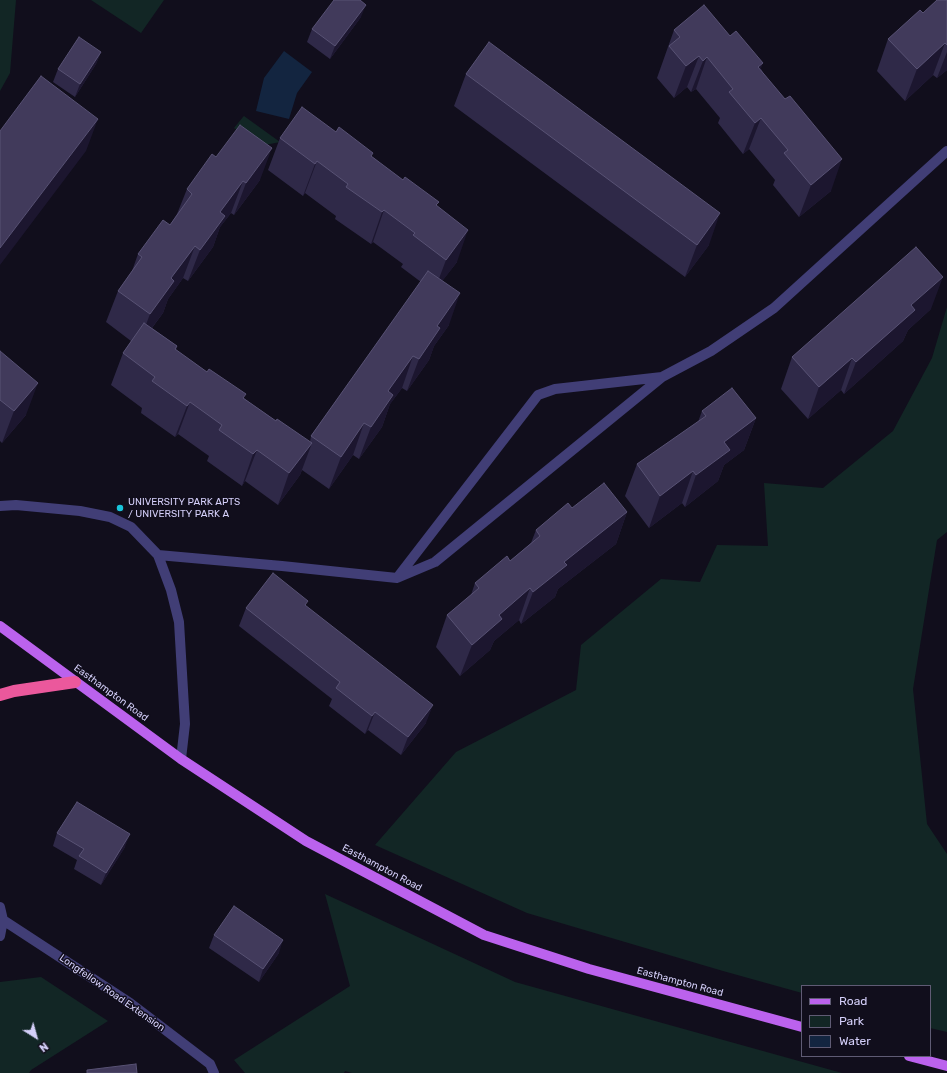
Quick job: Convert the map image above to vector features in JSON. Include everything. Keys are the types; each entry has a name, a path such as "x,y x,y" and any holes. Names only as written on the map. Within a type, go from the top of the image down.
{"highway":[{"path":"0,695 14,691 74,682"}],"main road":[{"name":"Easthampton Road","path":"0,626 74,682 181,759 306,841 484,935 589,969 801,1027"},
{"path":"913,1057 947,1066"}],"street":[{"path":"158,555 397,578 435,562 662,377 711,351 774,308 947,151"},
{"path":"397,578 538,395 555,389 662,377"},
{"path":"0,506 16,505 80,511 110,517 131,527 158,555 171,590 179,622 185,724 181,759"},
{"path":"0,907 3,920 0,936"},
{"name":"Longfellow Road Extension","path":"3,920 130,1003 210,1064 214,1073"}],"green space":[{"path":"0,0 16,0 10,73 0,91"},
{"path":"91,0 164,0 141,33"},
{"path":"244,116 280,142 260,146 234,128"},
{"path":"947,307 947,532 937,540 913,689 927,824 947,854 947,1032 931,1028 931,985 801,985 801,993 527,913 375,845 456,752 576,690 581,645 661,579 700,582 717,545 768,546 764,483 823,488 893,431 932,358"},
{"path":"325,894 515,982 842,1073 352,1073 345,1071 344,1073 245,1073 234,1060 350,986"},
{"path":"41,977 108,1021 31,1070 29,1073 0,1073 0,982"}],"water":[{"path":"284,51 312,72 297,93 289,119 256,111 264,78"}],"building":[{"path":"334,0 360,0 366,5 335,46 312,29"},
{"path":"937,0 947,0 947,45 945,43 917,69 888,39 920,10 923,13"},
{"path":"704,5 730,36 736,31 763,63 758,67 785,99 790,96 842,159 811,185 784,153 788,150 761,118 755,123 729,92 733,89 707,57 703,61 699,56 686,66 669,46 680,37 674,30"},
{"path":"79,37 101,52 80,84 58,69"},
{"path":"489,42 720,213 697,245 466,74"},
{"path":"41,76 98,119 0,248 0,131"},
{"path":"302,107 336,132 339,127 373,153 371,156 403,180 405,177 439,202 436,205 468,230 446,260 413,235 415,233 384,210 382,212 346,187 348,184 317,161 315,164 280,138"},
{"path":"240,125 272,148 246,183 243,181 220,212 225,216 200,250 195,246 171,278 174,281 150,314 118,291 142,257 138,254 163,220 170,225 192,194 187,189 212,154 216,157"},
{"path":"916,247 943,277 911,305 915,310 856,362 852,358 819,387 792,357"},
{"path":"428,271 460,293 437,326 440,328 419,359 413,356 388,391 393,395 371,427 364,423 341,457 311,436"},
{"path":"144,323 177,346 175,349 207,372 209,369 246,394 243,398 276,421 277,419 312,443 289,473 257,450 253,454 219,430 222,425 190,402 187,406 152,381 155,377 123,353"},
{"path":"0,351 38,383 14,411 0,400"},
{"path":"732,388 756,418 724,442 730,450 696,475 693,471 660,496 637,464 706,416 702,411"},
{"path":"604,483 627,512 564,562 567,565 533,592 530,588 499,615 502,619 472,645 447,615 479,588 475,583 507,556 510,561 540,536 536,530 568,503 572,508"},
{"path":"273,573 308,601 305,605 433,705 408,737 375,712 372,716 336,688 340,682 246,608"},
{"path":"77,802 130,834 106,873 79,856 84,849 57,833"},
{"path":"234,906 283,940 263,969 214,935"},
{"path":"136,1064 137,1073 87,1073 87,1070"}],"place":[{"name":"UNIVERSITY PARK APTS / UNIVERSITY PARK A","path":"120,508"}]}
